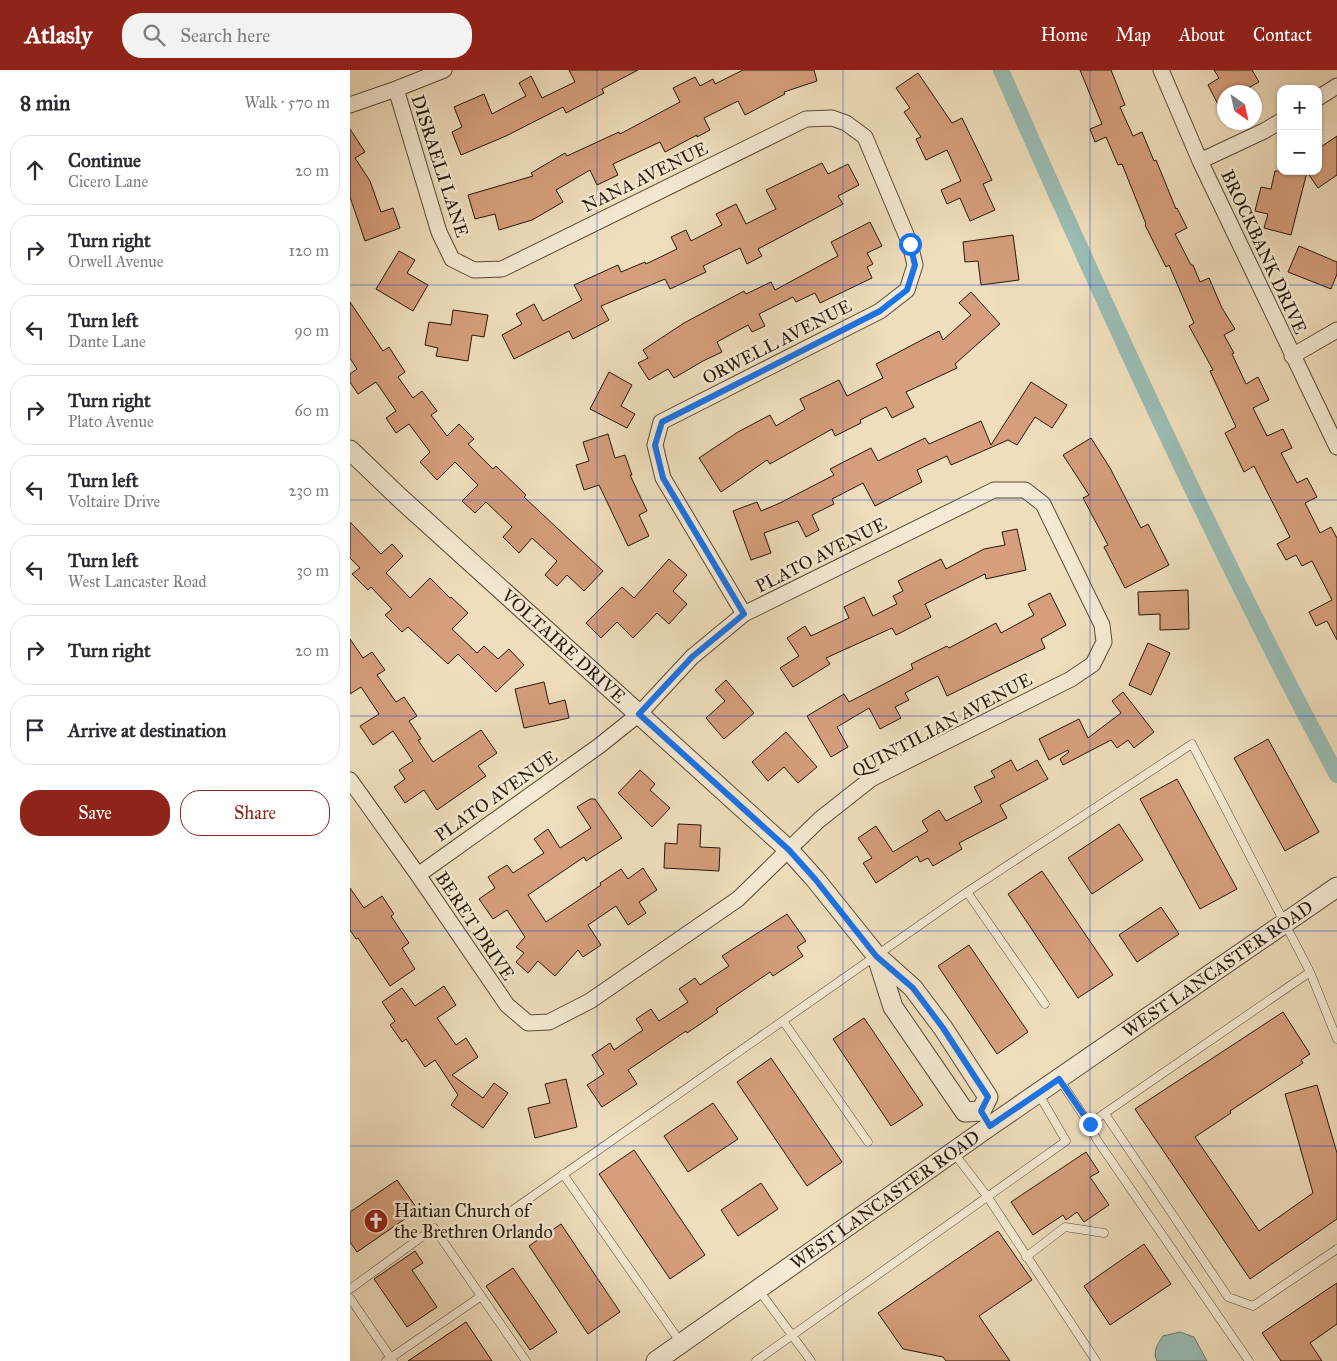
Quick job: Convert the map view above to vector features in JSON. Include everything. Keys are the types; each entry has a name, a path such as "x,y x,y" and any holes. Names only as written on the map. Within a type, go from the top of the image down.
{"street":[{"path":"350,105 444,70"},
{"name":"BROCKBANK DRIVE","path":"1161,70 1200,161 1337,447"},
{"path":"1322,95 1337,86"},
{"name":"DISRAELI LANE","path":"396,89 439,232 452,259 474,270"},
{"name":"NANA AVENUE","path":"474,270 502,268 806,119 832,118 846,124 865,137 910,244 915,265 907,290"},
{"path":"1200,161 1277,123"},
{"name":"ORWELL AVENUE","path":"744,614 663,478 655,445 662,422 880,311 907,290"},
{"path":"1292,356 1337,330"},
{"name":"VOLTAIRE DRIVE","path":"350,450 400,498 789,850 846,916 876,956 913,988 943,1028 988,1097 986,1118 965,1112 893,1006 876,956"},
{"name":"PLATO AVENUE","path":"418,874 599,746 639,714 692,657 744,614 994,490 1025,490 1043,504 1102,625 1104,642 1093,664"},
{"name":"QUINTILIAN AVENUE","path":"549,1022 590,1001 738,899 819,820 871,779 1071,679 1093,664"},
{"name":"BERET DRIVE","path":"350,780 418,874 506,1005 528,1023 549,1022"},
{"name":"WEST LANCASTER ROAD","path":"656,1361 953,1152 986,1118 1038,1093 1337,887"}],"lane":[{"path":"507,1214 967,892 1192,744 1286,923 1310,972 1337,1039"},
{"path":"967,892 1046,1004"},
{"path":"1090,1124 1310,972"},
{"path":"783,1021 868,1142"},
{"path":"1059,1079 1090,1124 1097,1140 1249,1361"},
{"path":"756,1361 1066,1141 1038,1093"},
{"path":"1105,1114 1228,1297 1253,1306 1337,1249"},
{"path":"953,1152 986,1196 1096,1361"},
{"path":"563,1174 681,1344"},
{"path":"1026,1257 1065,1227 1104,1233"},
{"path":"350,1288 434,1228 526,1361"},
{"path":"758,1289 811,1361"},
{"path":"350,1298 390,1360 480,1297"}],"water":[{"path":"1180,1332 1194,1337 1207,1361 1157,1361 1155,1351 1163,1336"}],"building":[{"path":"569,70 638,70 602,89 604,93 566,113 563,107 506,136 461,155 452,132 462,127 454,107 484,94 492,114 526,96 519,83 531,76 542,98 575,82"},
{"path":"743,70 814,70 817,81 784,92 785,94 745,115 738,101 704,118 710,130 665,152 660,142 613,164 618,175 597,185 590,170 556,190 563,202 532,220 499,230 495,214 475,219 468,195 533,176 531,173 565,153 567,156 619,132 620,134 680,102 673,88 695,77 700,86 713,79 715,84"},
{"path":"1080,70 1111,70 1125,105 1120,107 1133,136 1142,132 1176,209 1187,228 1175,234 1191,265 1193,265 1200,282 1209,278 1222,308 1235,329 1224,335 1234,353 1232,354 1246,384 1258,377 1269,400 1253,408 1267,436 1283,429 1292,448 1281,453 1297,483 1307,478 1317,497 1305,503 1320,533 1331,527 1337,538 1337,640 1327,621 1316,626 1309,612 1332,600 1312,561 1302,566 1296,555 1286,560 1277,544 1290,537 1254,466 1244,472 1225,433 1236,427 1210,371 1213,370 1189,326 1194,323 1169,265 1166,267 1145,225 1122,164 1118,165 1106,137 1095,142 1090,129 1102,124"},
{"path":"1214,70 1252,70 1259,82 1254,85 1217,85 1217,102 1208,85 1219,78"},
{"path":"918,73 952,123 962,118 992,180 983,184 995,210 970,221 960,198 947,204 941,190 961,181 947,150 926,160 916,139 921,137 904,112 910,108 896,88"},
{"path":"350,129 365,152 355,158 370,181 381,212 393,208 400,228 365,241 350,197"},
{"path":"1337,136 1337,175 1318,188 1309,175 1322,175 1322,146"},
{"path":"822,163 828,174 848,164 859,185 838,196 843,204 758,249 762,256 747,264 740,248 703,266 706,272 670,289 665,279 601,306 609,320 573,339 569,331 514,359 502,335 522,324 516,314 534,304 543,321 582,300 574,285 618,265 621,272 645,262 646,264 677,249 671,237 686,230 691,241 722,225 716,214 736,204 746,224 776,209 766,190"},
{"path":"1275,171 1277,171 1277,175 1306,175 1291,235 1264,228 1268,214 1255,211 1261,187 1271,189"},
{"path":"870,222 882,246 867,253 873,264 867,267 872,278 820,303 815,293 796,302 793,297 759,314 765,326 752,332 748,325 717,342 722,352 674,378 668,369 649,380 638,363 648,358 643,350 684,323 744,291 746,294 771,282 775,290 838,256 831,242"},
{"path":"1013,235 1019,280 981,285 978,261 965,262 963,242"},
{"path":"1299,246 1337,262 1337,274 1331,289 1288,272"},
{"path":"399,251 415,260 407,273 428,285 413,311 376,289"},
{"path":"971,292 1000,324 955,364 957,368 906,392 914,407 892,418 886,407 860,420 861,423 835,436 832,429 770,464 767,460 721,492 699,458 738,432 770,415 776,426 805,409 800,399 839,380 847,396 883,378 876,364 939,331 943,340 971,315 959,303"},
{"path":"350,302 383,351 389,347 405,372 398,377 413,398 422,391 437,411 431,415 447,436 459,424 474,439 468,444 493,469 496,466 526,495 524,497 603,571 584,591 567,575 557,586 545,575 557,561 532,538 519,553 503,537 512,527 486,502 475,513 462,501 478,485 455,462 437,480 420,462 430,452 409,424 396,433 386,418 396,411 376,382 358,394 350,382 350,374 357,369 350,358"},
{"path":"453,310 488,315 484,337 472,335 468,361 436,356 438,348 425,345 429,322 451,325"},
{"path":"609,372 632,385 621,406 635,414 627,428 590,409"},
{"path":"1031,382 1067,405 1052,428 1035,417 1017,445 1008,440 951,465 947,456 917,470 922,482 875,506 863,483 832,499 834,504 812,515 819,530 806,537 798,521 764,533 771,553 751,560 733,511 757,502 761,511 780,503 834,475 830,469 871,448 878,461 925,438 929,444 981,421 991,445"},
{"path":"608,434 615,458 625,455 632,475 630,475 647,511 639,515 649,536 628,546 599,485 584,490 576,465 589,461 583,442"},
{"path":"1091,438 1110,468 1141,528 1148,524 1169,565 1125,588 1104,547 1108,545 1083,498 1089,495 1063,455"},
{"path":"350,522 381,554 392,544 403,556 386,573 410,598 430,578 468,613 452,629 477,653 484,646 498,659 509,649 524,665 496,692 458,654 448,664 408,627 402,632 385,615 392,609 371,587 368,590 352,574 360,568 350,558"},
{"path":"1017,529 1026,570 986,579 985,574 925,604 931,617 896,635 892,628 826,658 830,664 793,687 780,668 799,656 787,638 805,626 811,636 849,618 844,607 864,597 873,616 897,604 893,596 903,591 898,581 941,559 946,569 984,549 1005,545 1002,532"},
{"path":"669,559 687,575 673,591 687,604 669,624 657,613 633,638 617,622 601,638 586,623 622,587 634,598"},
{"path":"1188,590 1189,629 1160,630 1160,614 1139,615 1138,592"},
{"path":"1050,593 1066,625 1041,639 1045,648 947,696 938,676 905,693 909,700 895,707 901,718 880,729 869,708 837,727 848,747 831,757 807,716 844,694 849,702 913,669 911,664 947,646 949,648 996,623 1001,633 1034,615 1028,604"},
{"path":"350,639 363,658 372,652 385,670 377,675 396,702 404,697 417,716 409,721 421,739 418,740 433,762 481,730 497,753 478,766 486,776 437,810 424,790 405,803 394,787 405,779 399,770 413,761 393,731 373,745 360,726 379,714 361,687 350,694"},
{"path":"1148,643 1170,653 1151,695 1129,685"},
{"path":"726,680 754,713 724,739 706,718 725,701 715,690"},
{"path":"544,682 549,704 565,700 569,718 524,728 515,689"},
{"path":"1123,692 1154,732 1134,748 1128,740 1117,748 1111,740 1063,765 1060,759 1069,752 1068,750 1049,760 1039,739 1079,719 1088,738 1121,713 1112,701"},
{"path":"786,732 817,767 798,783 784,767 768,781 752,762"},
{"path":"1268,739 1319,832 1285,851 1234,758"},
{"path":"1011,760 1017,771 1037,760 1048,779 1000,805 1007,818 959,843 962,849 933,866 928,858 920,862 917,856 876,883 863,863 872,858 858,838 876,826 893,852 928,831 922,821 939,810 946,821 982,802 974,787 995,777 991,771"},
{"path":"640,770 655,784 650,790 670,808 652,827 618,793"},
{"path":"1177,779 1237,889 1200,909 1140,799"},
{"path":"590,799 595,799 622,838 586,861 584,857 528,895 546,922 601,885 600,883 621,869 628,879 643,868 657,890 639,902 646,913 628,925 616,906 588,925 601,945 583,957 578,950 555,976 538,961 528,973 516,962 524,953 516,947 525,937 507,910 493,919 479,899 495,888 488,877 507,865 513,873 544,853 534,839 548,829 560,848 591,828 577,807"},
{"path":"678,824 701,825 700,847 720,848 719,871 664,868 665,843 677,844"},
{"path":"1119,824 1143,860 1092,894 1068,858"},
{"path":"1042,871 1113,975 1078,998 1008,894"},
{"path":"350,888 364,908 382,896 394,914 391,916 409,943 402,948 415,969 390,986 358,938 356,939 350,930"},
{"path":"1161,907 1179,934 1137,962 1119,935"},
{"path":"787,914 806,941 797,947 803,956 773,976 770,972 716,1009 718,1012 628,1070 637,1084 602,1107 587,1085 604,1074 592,1055 610,1043 614,1050 643,1030 636,1019 651,1009 659,1021 688,1002 679,989 695,978 700,985 729,966 722,956"},
{"path":"969,945 1028,1032 997,1054 938,966"},
{"path":"444,986 456,1005 437,1018 456,1045 466,1038 478,1057 452,1075 483,1098 494,1083 508,1093 483,1128 451,1105 458,1095 435,1060 425,1067 406,1039 402,1042 390,1025 395,1021 382,1002 402,988 415,1006"},
{"path":"1283,1012 1310,1054 1301,1060 1303,1063 1230,1111 1231,1113 1195,1137 1259,1231 1313,1193 1285,1094 1317,1085 1337,1153 1337,1219 1250,1279 1135,1109"},
{"path":"864,1018 923,1105 891,1126 833,1039"},
{"path":"771,1058 842,1162 807,1186 737,1082"},
{"path":"566,1079 577,1127 535,1138 528,1108 550,1103 545,1084"},
{"path":"713,1103 738,1139 688,1172 664,1136"},
{"path":"634,1150 705,1255 670,1279 599,1174"},
{"path":"1086,1152 1099,1172 1090,1177 1109,1205 1084,1222 1077,1212 1066,1220 1063,1215 1033,1235 1011,1202"},
{"name":"Haitian Church of the Brethren Orlando","path":"397,1180 418,1210 357,1252 350,1242 350,1212"},
{"path":"761,1183 778,1209 738,1236 721,1210"},
{"path":"561,1224 620,1312 588,1334 529,1246"},
{"path":"998,1231 1032,1280 979,1316 1010,1361 946,1361 943,1357 903,1349 878,1313"},
{"path":"1144,1244 1171,1284 1110,1325 1084,1286"},
{"path":"415,1251 423,1263 412,1270 437,1307 407,1327 374,1279"},
{"path":"513,1268 557,1332 530,1350 486,1286"},
{"path":"1337,1283 1337,1324 1310,1343 1322,1361 1281,1361 1262,1333"},
{"path":"466,1322 492,1361 408,1361"}],"waterway":[{"path":"1001,70 1162,426 1247,602 1337,775"}],"place":[{"name":"Haitian Church of the Brethren Orlando","path":"376,1221"}],"route":[{"path":"910,244 915,265 907,290 880,311 662,422 655,445 663,478 744,614 692,657 639,714 789,850 846,916 876,956 913,988 943,1028 988,1097 981,1111 990,1126 1059,1079 1090,1124"}]}
